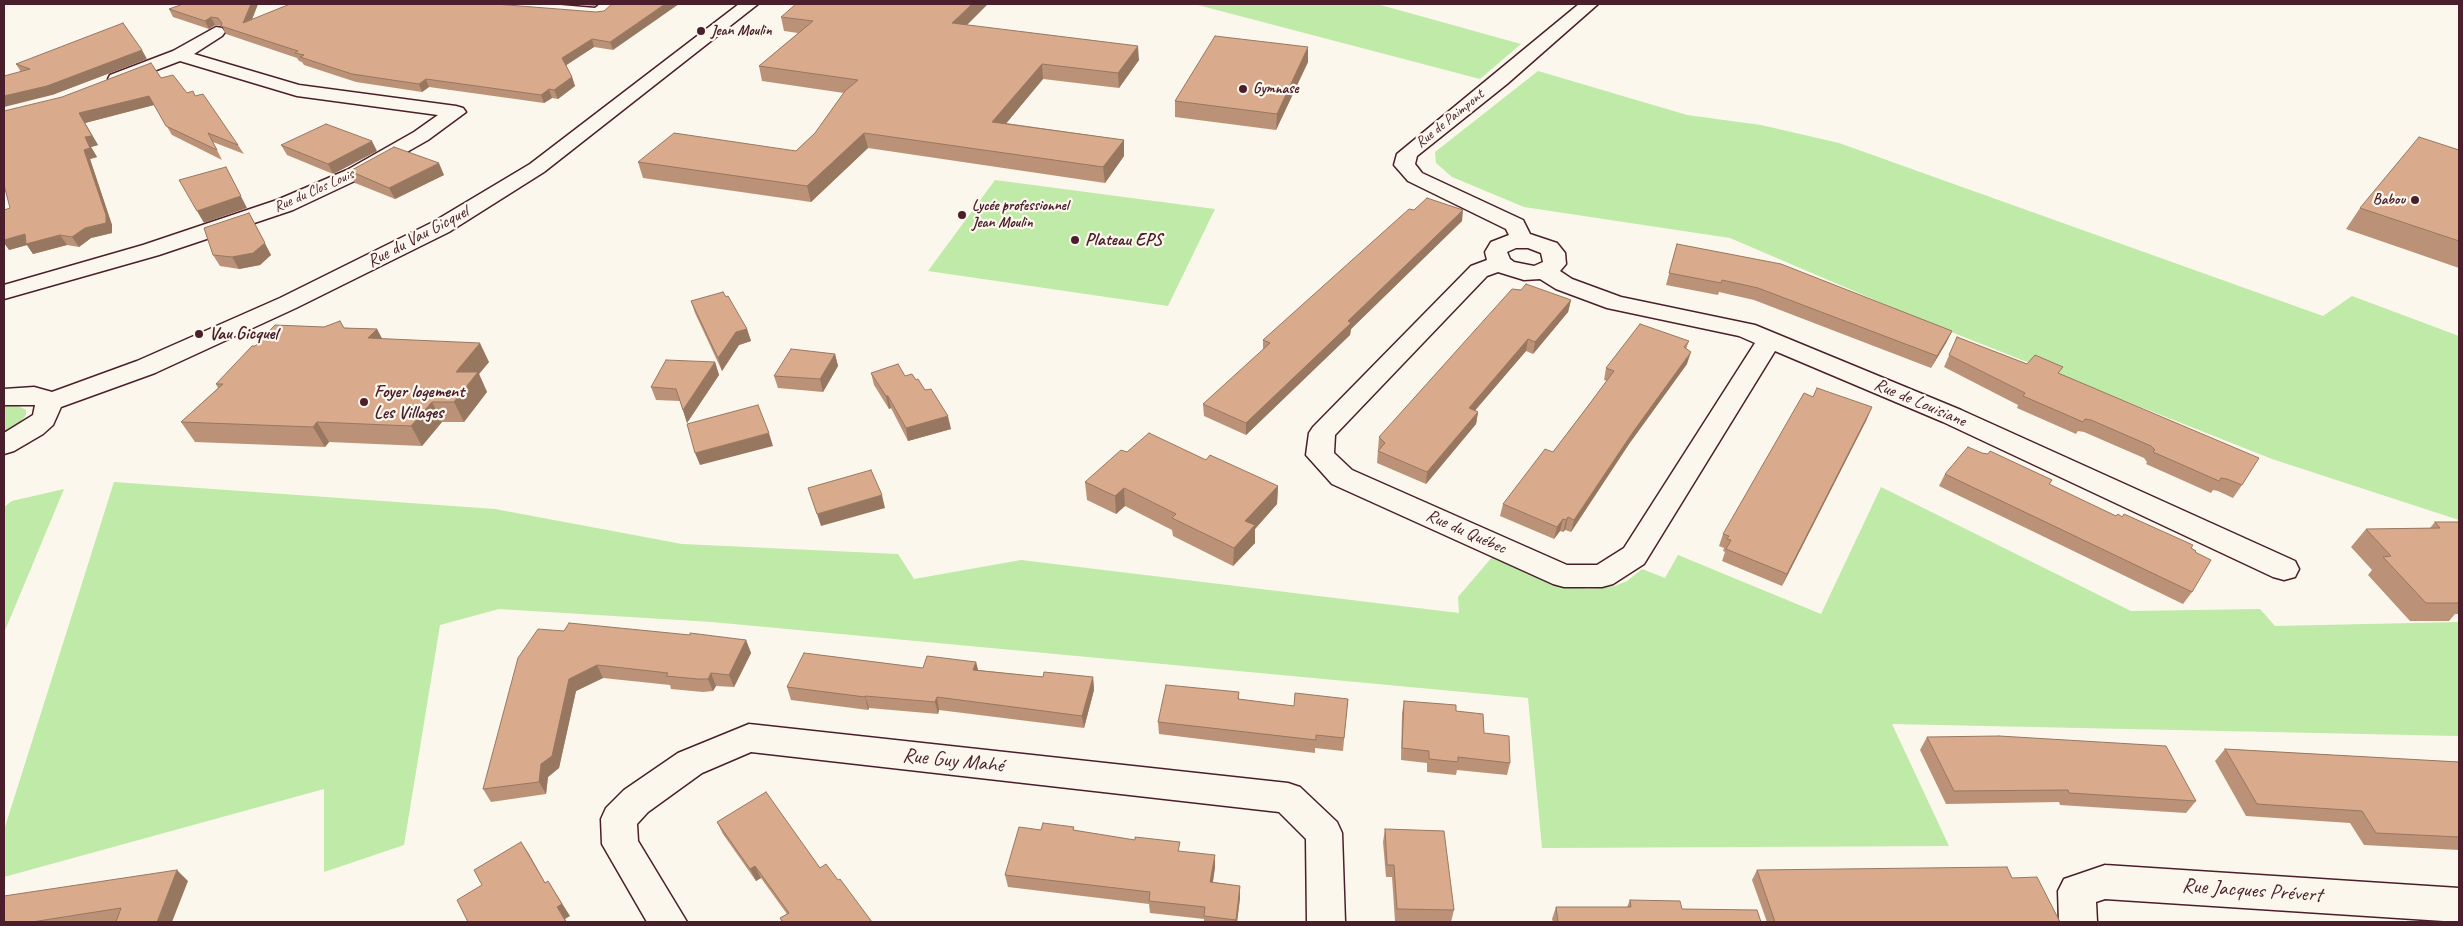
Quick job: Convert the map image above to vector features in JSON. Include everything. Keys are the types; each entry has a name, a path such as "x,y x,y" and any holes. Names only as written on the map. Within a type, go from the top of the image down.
{"street":[{"path":"489,4 599,13 611,4"},
{"name":"Rue du Vau Gicquel","path":"48,403 173,355 288,303 441,227 537,168 748,4"},
{"name":"Rue de Paimpont","path":"1522,240 1515,225 1415,177 1404,165 1407,154 1500,80 1589,4"},
{"path":"96,87 179,55 216,32"},
{"name":"Rue du Clos Louis","path":"4,292 151,250 285,205 354,174 421,136 456,112 297,90 179,55"},
{"path":"1522,240 1541,244 1554,253 1555,264 1544,272 1524,273 1500,263 1496,252 1498,248 1504,244 1522,240"},
{"name":"Rue du Québec","path":"1500,263 1479,271 1322,432 1320,455 1342,477 1564,576 1602,576 1634,556 1769,340"},
{"name":"Rue de Louisiane","path":"1544,272 1564,284 1615,303 1746,330 1952,416 2284,569"},
{"path":"4,396 34,395 43,398 48,403 48,410 44,419 34,428 4,445"},
{"name":"Rue Guy Mahé","path":"668,922 620,844 619,819 636,801 690,763 749,738 1288,798 1324,833 1326,922"},
{"name":"Rue Jacques Prévert","path":"2078,922 2077,891 2105,882 2459,905"}],"green space":[{"path":"1194,4 1377,4 1521,44 1480,79"},
{"path":"1538,71 1687,115 1761,125 1839,143 2323,316 2352,296 2459,336 2459,520 2272,459 1931,324 1730,238 1524,207 1452,177 1436,163 1435,152"},
{"name":"Plateau EPS","path":"995,180 1215,209 1168,306 928,271"},
{"path":"16,405 26,410 26,415 17,426 4,433 4,406"},
{"path":"114,482 495,509 682,544 898,554 914,579 1021,560 1459,613 1458,597 1493,556 1560,584 1587,589 1615,586 1627,581 1642,569 1665,578 1678,555 1821,614 1881,487 2131,611 2260,609 2275,626 2459,622 2459,736 1892,724 1949,846 1542,848 1528,698 712,622 499,609 440,625 404,845 324,872 324,789 4,877 4,830"},
{"path":"64,489 4,633 4,507 12,501"}],"building":[{"path":"183,4 251,4 243,23 290,4 495,4 596,12 604,11 612,4 665,4 610,42 592,39 562,58 572,77 554,90 549,89 541,95 426,79 419,84 352,74 300,57 304,55 295,53 298,51 221,26 222,23 218,18 211,17 205,21 169,9"},
{"path":"796,4 972,4 952,23 1138,46 1118,73 1042,64 992,122 1124,140 1103,167 864,133 807,186 638,162 674,133 796,151 815,133 845,91 858,80 759,66 813,21 781,17"},
{"path":"123,23 142,50 47,86 4,96 4,76 30,69 16,64"},
{"name":"Gymnase","path":"1215,36 1308,47 1277,114 1175,101"},
{"path":"151,63 161,78 173,75 187,93 193,91 195,96 203,94 238,145 208,133 217,150 166,126 149,96 79,113 92,136 85,137 90,148 84,150 106,215 106,223 85,228 72,237 60,235 26,244 25,234 4,240 4,210 10,208 4,185 4,111 62,97"},
{"path":"326,124 372,141 328,164 281,145"},
{"name":"Babou","path":"2419,137 2459,150 2459,241 2360,208"},
{"path":"394,147 439,163 389,188 350,171"},
{"path":"226,167 241,196 197,211 179,180"},
{"path":"1427,198 1463,210 1348,321 1351,323 1246,423 1203,404 1270,343 1263,340 1409,209 1414,210"},
{"path":"249,213 265,243 253,253 232,257 213,255 204,228"},
{"path":"1677,244 1781,264 1952,331 1937,356 1758,288 1722,280 1721,283 1669,273"},
{"path":"1526,284 1571,300 1535,342 1528,339 1469,408 1478,412 1427,472 1378,451 1385,443 1379,437 1512,289 1521,290"},
{"path":"723,292 726,297 728,296 747,329 736,332 718,358 691,301"},
{"path":"340,321 344,328 377,329 368,338 480,343 456,372 478,372 454,402 432,402 411,426 317,422 313,427 181,422 223,384 216,384 275,325 324,327"},
{"path":"1640,324 1689,341 1684,347 1691,352 1633,432 1574,520 1568,517 1566,520 1563,519 1557,527 1503,504 1545,449 1553,452 1585,410 1614,371 1606,368"},
{"path":"1957,337 2027,364 2035,355 2063,367 2058,373 2259,458 2242,485 2227,479 2221,478 2219,481 2153,452 2155,450 2151,446 2091,420 2085,419 2083,422 2023,396 2025,393 1949,355"},
{"path":"791,349 835,354 820,379 774,376"},
{"path":"666,360 715,362 683,410 676,389 651,387"},
{"path":"898,364 905,376 912,374 916,380 918,379 925,390 931,389 948,416 906,428 888,396 886,396 871,373"},
{"path":"1817,388 1872,407 1787,574 1726,549 1731,540 1727,539 1729,536 1723,534 1804,393 1813,397"},
{"path":"758,405 769,433 695,453 687,424"},
{"path":"1149,433 1206,460 1210,455 1278,486 1245,521 1255,525 1234,548 1172,518 1176,514 1124,488 1115,496 1085,482 1121,450 1127,452"},
{"path":"1968,447 1982,453 1988,454 1990,451 2052,480 2049,484 2116,516 2118,514 2122,517 2124,514 2193,545 2191,548 2195,552 2211,560 2192,592 1945,474"},
{"path":"871,470 882,495 817,514 808,488"},
{"path":"2435,522 2459,522 2459,603 2426,603 2383,557 2391,556 2366,529 2440,528"},
{"path":"569,623 690,635 690,633 746,640 729,675 711,673 708,679 698,679 666,676 668,673 597,665 569,679 552,756 541,764 539,782 483,789 518,658 538,629 564,631"},
{"path":"804,653 923,668 927,656 976,662 973,670 1043,677 1044,672 1093,677 1082,716 937,697 935,702 865,697 787,687"},
{"path":"1166,685 1239,692 1238,699 1294,706 1295,693 1348,699 1344,738 1316,735 1316,740 1158,722"},
{"path":"1404,701 1456,705 1456,711 1483,714 1484,733 1509,736 1510,763 1458,757 1458,762 1429,759 1429,751 1402,748"},
{"path":"1999,736 2166,746 2196,801 2069,793 2068,790 1954,791 1927,737"},
{"path":"2225,749 2459,762 2459,837 2376,833 2362,811 2257,804"},
{"path":"766,792 820,868 826,864 838,880 840,879 872,922 783,922 780,918 789,913 755,866 750,869 717,822"},
{"path":"1043,823 1074,827 1073,830 1135,840 1135,837 1180,842 1178,851 1215,855 1210,882 1240,886 1236,920 1204,916 1205,907 1149,901 1150,892 1005,875 1019,827 1041,830"},
{"path":"1385,829 1444,831 1454,910 1397,909 1394,865 1387,865"},
{"path":"521,842 545,883 548,881 562,904 557,907 566,922 468,922 457,900 482,885 474,870"},
{"path":"2007,867 2012,878 2037,877 2060,922 1775,922 1757,870"},
{"path":"177,870 157,922 116,922 121,908 32,922 4,922 4,896"},
{"path":"1630,900 1680,901 1682,909 1757,910 1761,922 1558,922 1556,907 1631,907"}],"place":[{"name":"Jean Moulin","path":"701,31"},
{"name":"Gymnase","path":"1243,89"},
{"name":"Babou","path":"2415,200"},
{"name":"Lycée professionnel Jean Moulin","path":"962,215"},
{"name":"Plateau EPS","path":"1075,240"},
{"name":"Vau Gicquel","path":"199,334"},
{"name":"Foyer logement Les Villages","path":"364,402"}]}
